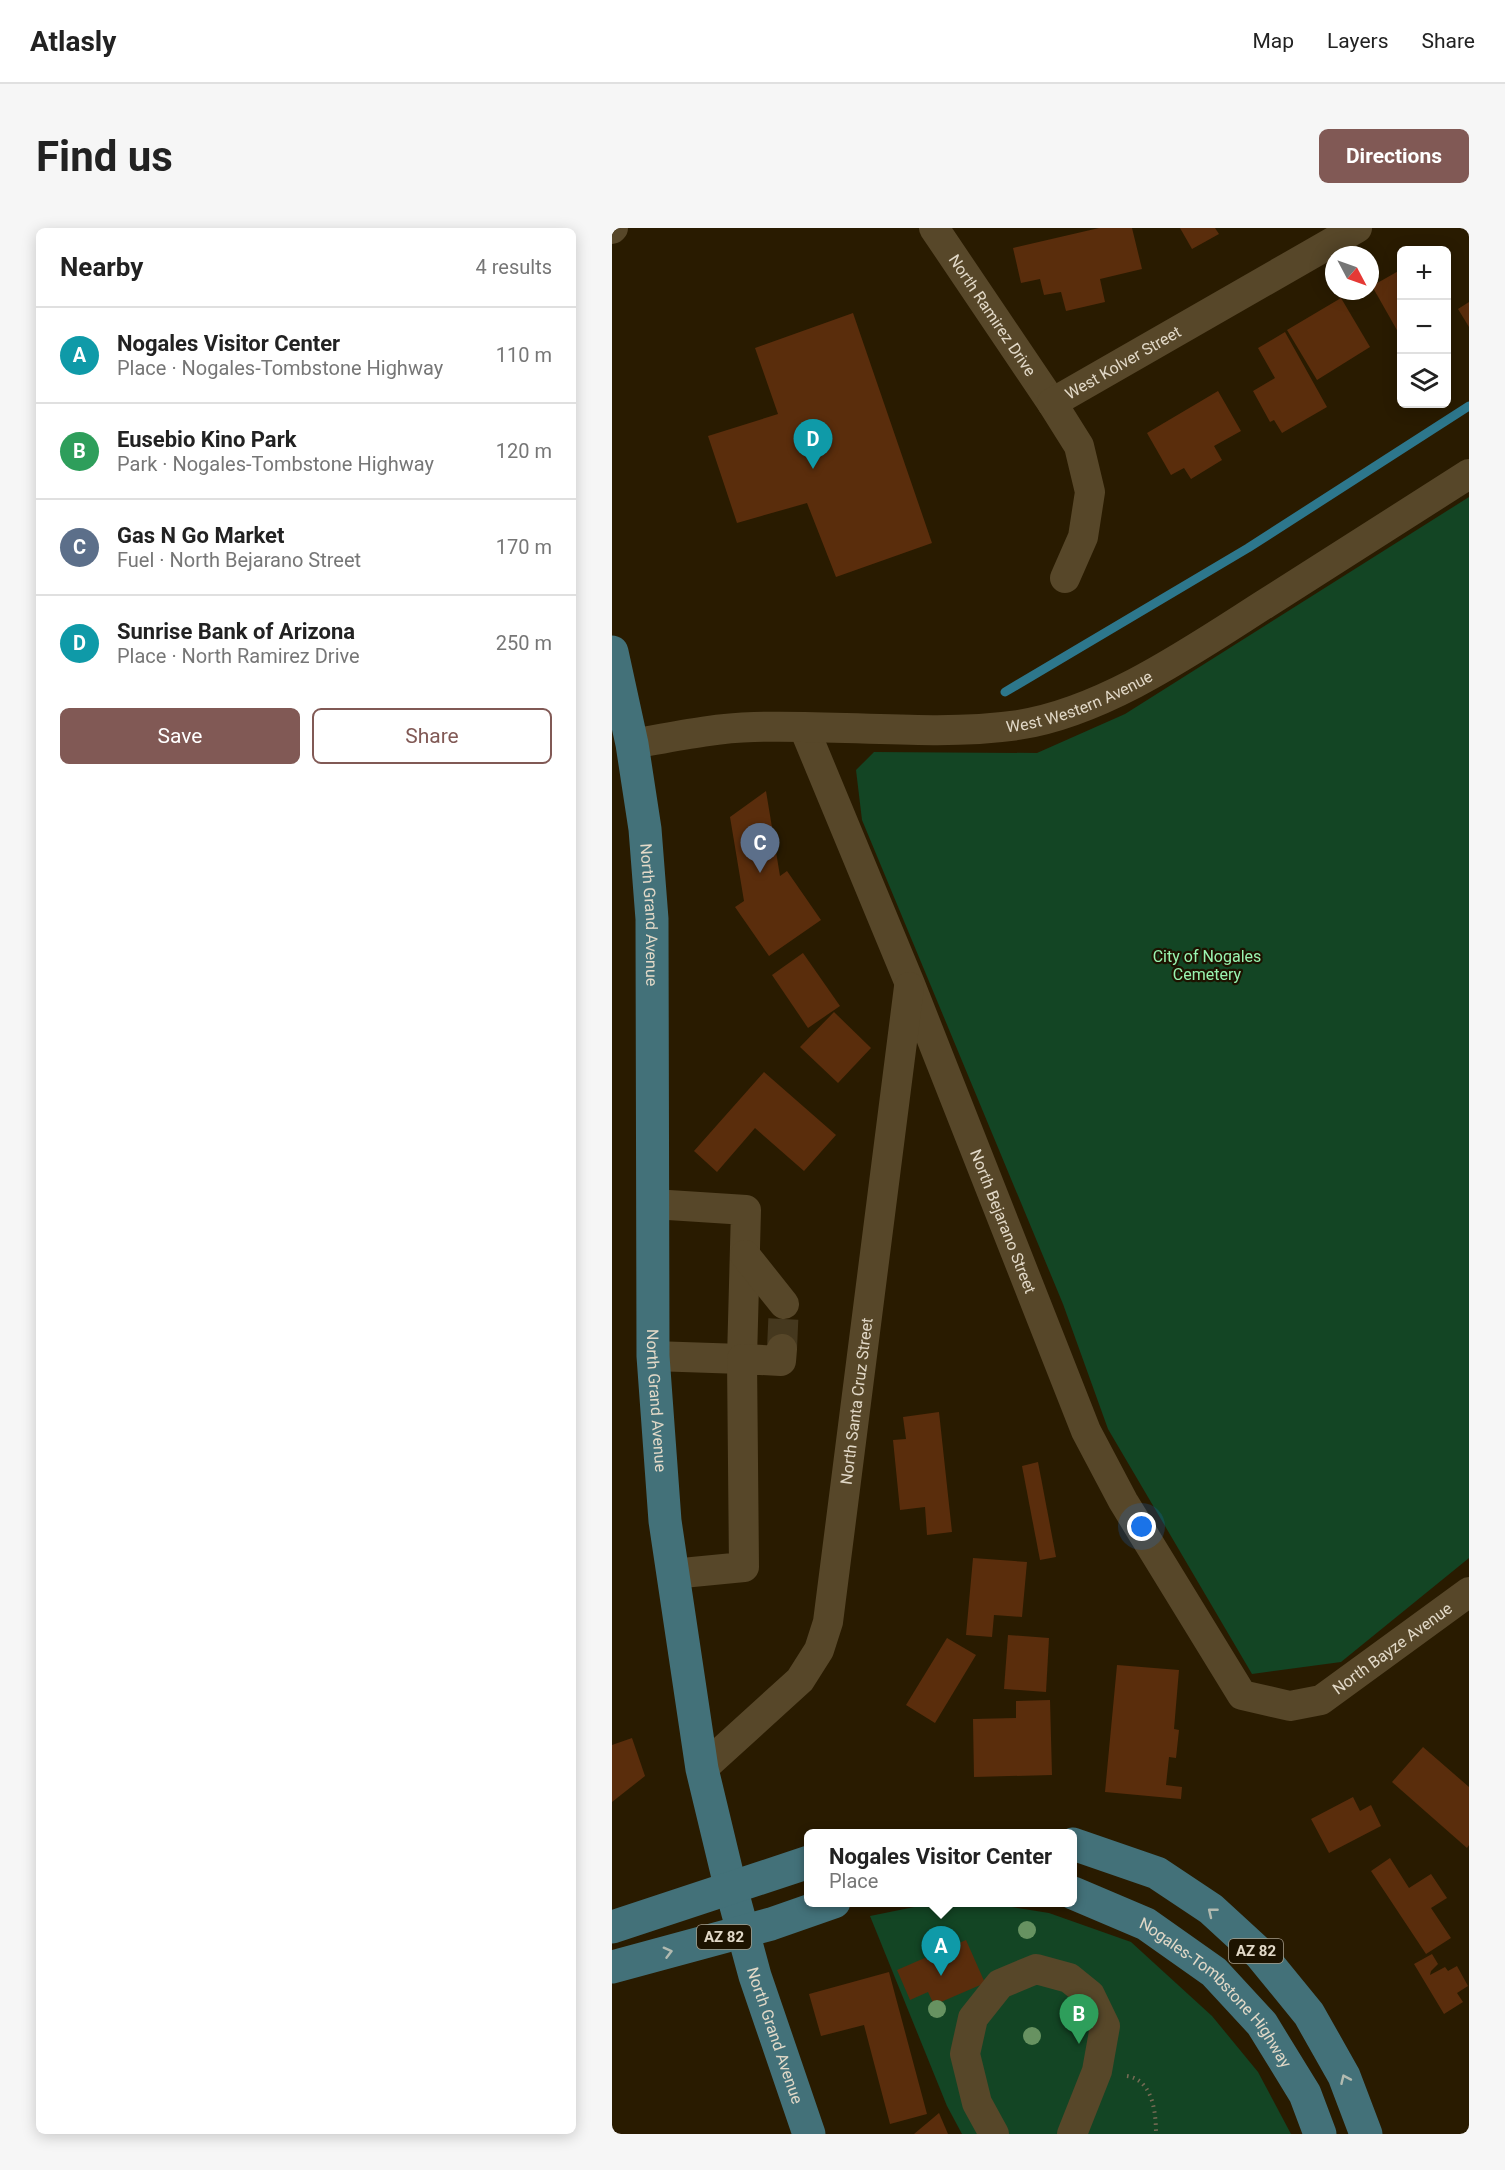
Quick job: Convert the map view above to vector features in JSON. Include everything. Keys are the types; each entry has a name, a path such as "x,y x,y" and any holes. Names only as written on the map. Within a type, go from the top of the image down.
{"main road":[{"name":"North Grand Avenue","path":"612,652 632,744 645,829 652,918 653,1356 665,1521 672,1574 702,1769 727,1873 755,1976 809,2134"},
{"name":"AZ 82","path":"1077,1845 1157,1873 1211,1909 1260,1954 1309,2014 1344,2076 1366,2134"},
{"path":"612,1927 804,1864"},
{"name":"Nogales-Tombstone Highway","path":"1077,1895 1146,1924 1214,1972 1262,2024 1305,2094 1320,2134"},
{"name":"AZ 82","path":"612,1967 771,1924 820,1907"}],"street":[{"name":"North Ramirez Drive","path":"933,228 1052,403"},
{"name":"West Kolver Street","path":"1065,578 1083,537 1090,492 1079,447 1052,403 1358,228"},
{"name":"West Western Avenue","path":"632,744 689,733 753,726 971,730 1020,725 1063,714 1116,692 1183,656 1469,474"},
{"name":"North Bejarano Street","path":"804,728 910,984 1086,1431 1123,1500 1242,1695"},
{"name":"North Santa Cruz Street","path":"702,1769 800,1680 819,1650 828,1622 910,984"},
{"path":"653,1204 746,1210 742,1359 744,1567 672,1574"},
{"path":"745,1255 784,1304"},
{"path":"653,1356 781,1361 782,1349"},
{"name":"North Bayze Avenue","path":"1242,1695 1290,1706 1321,1700 1469,1592"},
{"path":"994,2134 977,2103 965,2054 974,2018 1000,1984 1036,1969 1069,1978 1090,1995 1105,2026 1097,2071 1072,2134"}],"path":[{"path":"1123,2076 1131,2076 1147,2089 1156,2111 1156,2134"}],"green space":[{"name":"City of Nogales Cemetery","path":"1469,497 1469,1558 1341,1662 1252,1674 1108,1429 1063,1304 862,820 856,770 874,752 1037,753 1125,714"},
{"path":"914,1907 1012,1907 1049,1913 1131,1942 1212,2016 1258,2072 1291,2134 962,2134 947,2106 870,1916"}],"building":[{"path":"1099,228 1132,228 1142,269 1100,279 1105,302 1066,311 1061,292 1044,295 1040,279 1021,283 1013,248"},
{"path":"1180,228 1215,228 1219,234 1192,249"},
{"path":"1397,272 1397,330 1379,298 1379,282"},
{"path":"1338,300 1342,300 1370,347 1317,380 1287,330"},
{"path":"1469,302 1469,327 1458,309"},
{"path":"853,313 932,543 836,577 807,503 737,523 708,436 778,414 755,348"},
{"path":"1285,332 1327,407 1282,433 1274,420 1270,422 1253,391 1275,378 1258,348"},
{"path":"1218,391 1241,431 1214,446 1222,460 1191,479 1184,468 1171,475 1147,433"},
{"path":"766,791 780,876 787,871 821,920 769,956 735,907 744,901 730,817"},
{"path":"803,953 840,1006 808,1028 772,975"},
{"path":"834,1012 871,1048 838,1083 800,1047"},
{"path":"764,1072 836,1135 804,1171 755,1128 717,1172 694,1151"},
{"path":"939,1412 952,1532 927,1535 925,1507 900,1510 893,1440 906,1439 903,1417"},
{"path":"1038,1462 1056,1557 1040,1560 1022,1466"},
{"path":"973,1558 1027,1562 1022,1617 994,1615 992,1637 966,1635"},
{"path":"1008,1635 1049,1638 1046,1692 1004,1689"},
{"path":"947,1638 976,1655 935,1723 906,1705"},
{"path":"1117,1665 1179,1670 1174,1729 1179,1730 1176,1758 1169,1757 1166,1785 1182,1787 1181,1799 1105,1792"},
{"path":"1050,1700 1052,1775 974,1777 973,1719 1016,1718 1016,1701"},
{"path":"632,1738 645,1776 612,1802 612,1745"},
{"path":"1423,1747 1469,1787 1469,1845 1467,1848 1392,1782"},
{"path":"1353,1797 1360,1811 1371,1805 1381,1826 1329,1853 1311,1819"},
{"path":"1390,1858 1409,1888 1431,1874 1447,1898 1431,1908 1451,1938 1426,1954 1371,1871"},
{"path":"966,1940 985,1983 934,2005 928,1992 910,2000 897,1970"},
{"path":"1432,1954 1438,1964 1430,1975 1445,1967 1448,1971 1457,1966 1468,1986 1457,1993 1463,2002 1444,2014 1414,1964"},
{"path":"889,1972 927,2114 890,2124 864,2025 821,2036 809,1994"},
{"path":"939,2113 948,2134 914,2134"}],"waterway":[{"path":"1005,692 1248,548 1469,406"}],"tunnel":[{"path":"782,1349 784,1304"}],"place":[{"name":"Sunrise Bank of Arizona","path":"813,469"},
{"name":"Gas N Go Market","path":"760,873"},
{"name":"Nogales Visitor Center","path":"941,1976"},
{"name":"Eusebio Kino Park","path":"1079,2044"}]}
